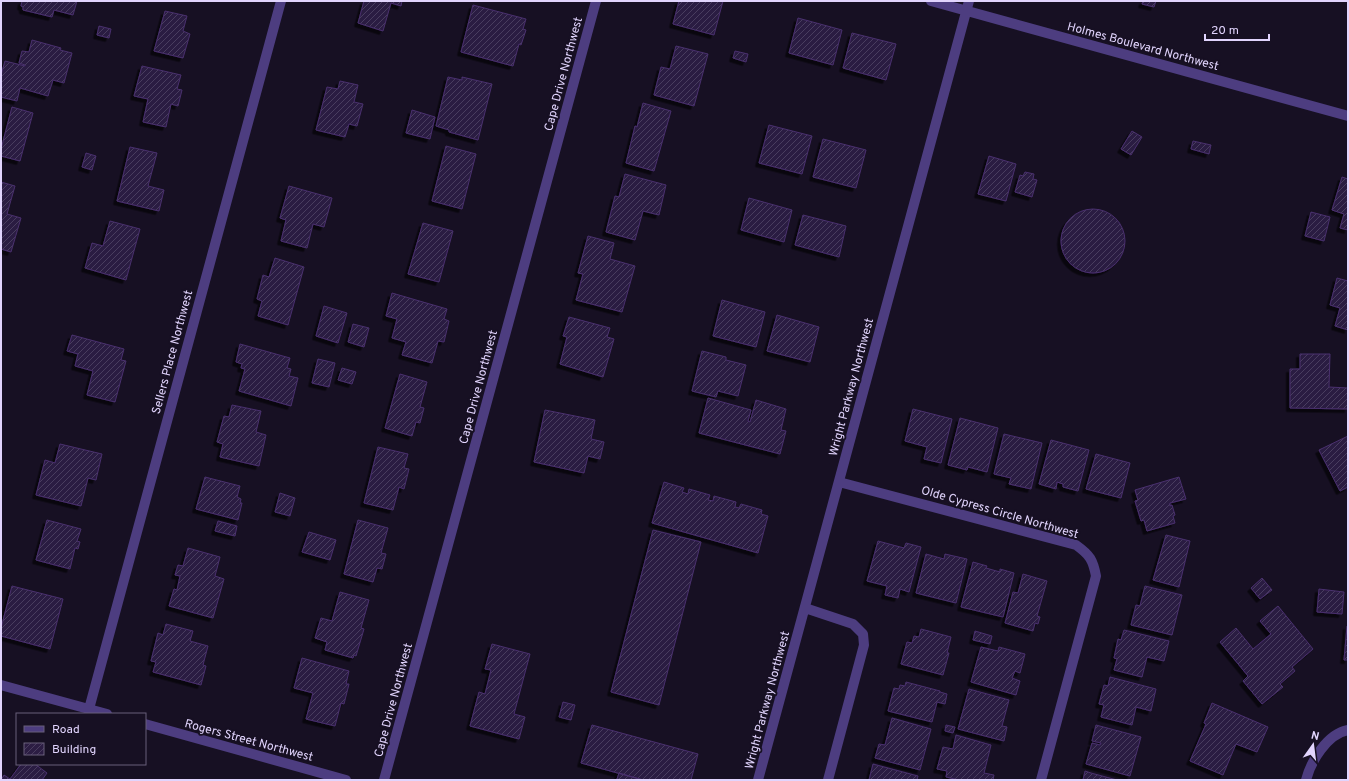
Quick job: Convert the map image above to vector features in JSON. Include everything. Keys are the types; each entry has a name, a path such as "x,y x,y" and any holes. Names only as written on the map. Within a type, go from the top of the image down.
{"street":[{"name":"Sellers Place Northwest","path":"89,709 280,1"},
{"name":"Cape Drive Northwest","path":"384,780 596,1"},
{"name":"Holmes Boulevard Northwest","path":"931,1 968,6 1348,116"},
{"name":"Wright Parkway Northwest","path":"758,780 968,6"},
{"name":"Olde Cypress Circle Northwest","path":"839,482 1076,545 1087,553 1094,565 1096,576 1041,780"},
{"path":"805,608 853,624 863,634 864,645 828,780"},
{"path":"1,685 103,713"},
{"name":"Rogers Street Northwest","path":"146,724 346,780"},
{"path":"1306,780 1309,770 1318,753 1332,739 1344,730 1348,730"}],"building":[{"path":"22,1 77,1 73,15 54,10 52,17 23,10 23,7 21,6"},
{"path":"364,1 402,1 401,6 391,3 383,31 358,23"},
{"path":"679,1 723,1 714,35 673,24"},
{"path":"1143,1 1156,1 1154,7 1142,4"},
{"path":"473,5 526,19 523,29 526,30 521,45 519,44 513,66 461,52"},
{"path":"165,11 187,16 183,31 190,34 183,58 154,51"},
{"path":"798,18 842,30 833,65 789,53"},
{"path":"99,26 111,29 109,38 97,35"},
{"path":"852,33 896,44 886,80 843,68"},
{"path":"32,40 61,48 60,50 72,53 64,83 53,80 48,96 20,88 17,101 1,97 1,75 5,61 25,66 19,63 22,51 29,52"},
{"path":"676,46 708,54 694,106 654,95 661,67 670,69"},
{"path":"735,51 748,54 746,62 733,58"},
{"path":"142,66 181,75 177,89 182,90 178,106 171,104 166,127 143,122 148,99 134,96"},
{"path":"448,77 462,80 462,77 492,84 478,140 449,132 449,130 436,126"},
{"path":"340,81 358,85 354,102 363,104 357,126 349,124 345,137 316,130 327,87 338,89"},
{"path":"643,103 671,111 654,171 626,163 635,126 637,127"},
{"path":"12,107 33,113 20,161 1,156 1,149"},
{"path":"412,110 435,117 430,139 406,133"},
{"path":"769,125 812,136 802,174 759,163"},
{"path":"1132,131 1142,137 1131,155 1121,149"},
{"path":"823,139 866,150 856,188 813,177"},
{"path":"1193,141 1211,145 1209,154 1191,149"},
{"path":"446,146 476,154 462,209 432,201"},
{"path":"130,147 157,153 148,186 164,190 159,211 117,201"},
{"path":"86,153 96,156 92,170 82,167"},
{"path":"989,156 1016,164 1006,201 978,194"},
{"path":"1025,172 1034,174 1033,179 1037,180 1032,197 1015,192 1020,175 1023,176"},
{"path":"625,174 666,185 659,215 643,211 635,240 606,232 615,196 619,197"},
{"path":"1342,177 1348,179 1348,230 1340,228 1344,214 1332,210"},
{"path":"1,182 15,186 7,214 21,218 11,252 1,249"},
{"path":"289,186 332,198 324,227 313,224 307,248 281,241 286,220 280,218"},
{"path":"749,198 792,210 784,242 741,230"},
{"path":"1093,209 1105,211 1116,218 1123,229 1125,241 1123,253 1116,264 1105,271 1093,273 1081,271 1070,264 1063,253 1061,241 1063,229 1070,218 1081,211"},
{"path":"1311,212 1330,217 1324,241 1305,236"},
{"path":"803,215 846,226 839,257 795,245"},
{"path":"110,221 140,229 126,280 85,268 92,243 103,246"},
{"path":"423,223 453,231 439,282 408,274"},
{"path":"588,236 614,243 610,259 635,266 622,312 576,300 583,274 578,273"},
{"path":"275,258 304,267 288,325 258,316 262,301 257,299 263,275 269,277"},
{"path":"1337,278 1348,281 1348,330 1335,326 1340,308 1330,305"},
{"path":"392,293 447,309 444,319 449,321 444,342 438,341 432,363 402,355 406,342 392,338 397,319 386,316"},
{"path":"722,300 765,312 756,347 713,336"},
{"path":"324,306 347,313 338,343 316,336"},
{"path":"777,315 819,327 810,362 767,351"},
{"path":"569,317 610,328 607,337 614,339 603,377 560,364 567,337 563,336"},
{"path":"353,324 369,328 364,347 348,342"},
{"path":"72,335 124,349 121,360 126,361 115,402 87,395 93,371 75,366 78,354 67,351"},
{"path":"240,344 290,358 287,368 291,369 289,376 298,378 291,406 239,391 245,369 241,368 242,364 236,362"},
{"path":"702,351 726,357 726,360 746,365 738,396 718,391 716,397 692,391"},
{"path":"1300,354 1330,354 1329,387 1348,388 1348,409 1290,408 1290,369 1300,369"},
{"path":"318,359 335,363 329,387 312,383"},
{"path":"342,368 356,372 352,384 338,380"},
{"path":"400,374 427,382 420,407 424,408 420,423 416,422 412,436 385,428"},
{"path":"708,398 751,410 748,421 750,422 756,400 786,409 781,430 786,431 780,454 699,433"},
{"path":"232,405 261,411 256,432 266,435 259,466 220,457 223,444 217,442 224,416 229,417"},
{"path":"913,409 952,419 941,463 924,459 927,447 905,441"},
{"path":"545,410 595,420 591,439 604,442 600,459 588,456 584,473 534,462"},
{"path":"960,418 998,428 987,472 968,467 967,470 948,465"},
{"path":"1004,434 1042,443 1031,489 1009,484 1011,478 994,474"},
{"path":"1348,436 1348,487 1340,491 1319,450"},
{"path":"1051,440 1089,450 1078,491 1063,487 1063,484 1057,482 1056,489 1039,484"},
{"path":"60,444 102,454 96,480 88,478 81,506 36,495 45,460 55,463"},
{"path":"378,447 408,454 404,468 409,469 404,489 399,487 393,510 364,503"},
{"path":"1096,454 1130,463 1121,498 1086,489"},
{"path":"205,477 240,486 237,497 241,499 240,503 242,503 238,520 196,509"},
{"path":"1179,477 1186,499 1170,503 1175,515 1173,516 1175,523 1147,531 1144,520 1141,521 1135,501 1138,500 1135,490"},
{"path":"664,482 684,488 682,492 688,494 689,489 710,495 708,500 713,501 714,496 736,502 735,507 739,508 741,504 762,510 761,514 768,516 758,553 652,523"},
{"path":"280,493 295,498 290,516 275,512"},
{"path":"47,520 81,529 77,541 80,542 78,549 75,548 70,569 36,560"},
{"path":"358,520 388,528 381,553 386,554 382,569 377,568 373,582 344,574"},
{"path":"218,521 237,526 235,536 215,531"},
{"path":"653,530 701,542 659,705 611,692"},
{"path":"309,532 336,540 330,560 302,552"},
{"path":"1166,535 1190,541 1179,587 1153,580"},
{"path":"878,541 904,548 906,543 921,547 909,592 900,589 898,598 885,595 887,586 867,581"},
{"path":"188,548 220,557 215,576 224,579 213,618 169,606 174,589 177,590 180,576 175,575 178,565 183,566"},
{"path":"926,554 944,559 945,554 967,559 956,603 916,593"},
{"path":"973,562 1000,572 1000,569 1014,573 1003,617 961,607"},
{"path":"1023,574 1047,581 1037,616 1040,617 1038,624 1035,623 1033,631 1005,623 1013,592 1018,593"},
{"path":"1262,578 1272,590 1260,599 1251,588"},
{"path":"12,586 63,599 50,649 1,636 1,628"},
{"path":"1145,586 1182,595 1172,635 1131,625 1136,605 1140,606"},
{"path":"1319,589 1344,592 1342,614 1317,612"},
{"path":"340,592 369,600 361,628 364,629 356,656 354,655 353,658 325,650 327,642 315,638 321,618 332,621"},
{"path":"1278,606 1313,649 1292,667 1295,671 1280,684 1283,687 1262,704 1243,681 1248,676 1220,642 1236,628 1253,649 1271,634 1260,621"},
{"path":"166,624 193,631 190,641 208,646 203,665 206,666 201,685 153,672 156,662 151,661 158,633 163,635"},
{"path":"1347,626 1348,660 1344,660"},
{"path":"921,629 951,637 947,653 949,653 943,675 901,664 907,642 912,643 914,636 919,637"},
{"path":"1124,630 1169,641 1164,661 1147,657 1142,677 1114,670 1117,659 1114,658 1118,639 1121,640"},
{"path":"975,631 992,636 990,644 973,640"},
{"path":"492,644 530,654 514,714 525,717 519,739 470,726 479,692 485,694 491,670 485,669"},
{"path":"981,647 998,651 999,647 1025,654 1020,673 1015,671 1012,678 1020,681 1016,695 971,682"},
{"path":"302,658 349,671 346,684 349,684 344,704 341,703 335,726 306,719 313,693 294,688"},
{"path":"1110,677 1156,689 1151,711 1136,707 1132,725 1101,717 1104,705 1099,704 1104,685 1108,686"},
{"path":"906,682 947,694 945,704 937,702 932,722 888,711 894,688 899,689 900,685 905,686"},
{"path":"969,689 1009,700 1002,726 1007,727 1004,741 958,729"},
{"path":"563,702 575,705 571,720 559,717"},
{"path":"1212,703 1268,727 1257,752 1236,744 1223,775 1190,761 1206,724 1204,723"},
{"path":"892,718 931,729 920,770 875,758 879,744 885,745"},
{"path":"592,725 698,754 691,780 643,780 581,763"},
{"path":"946,725 955,727 953,733 945,731"},
{"path":"1096,725 1141,737 1130,776 1086,764 1092,743 1100,745 1101,743 1092,741"},
{"path":"956,735 991,745 984,773 994,775 993,780 959,780 946,777 947,771 937,769 943,747 953,749"},
{"path":"873,764 918,776 917,780 869,780"},
{"path":"20,765 36,765 47,773 42,780 1,780 4,775 10,779"},
{"path":"1085,771 1091,773 1117,780 1083,780"},
{"path":"619,773 643,780 617,779"}]}
